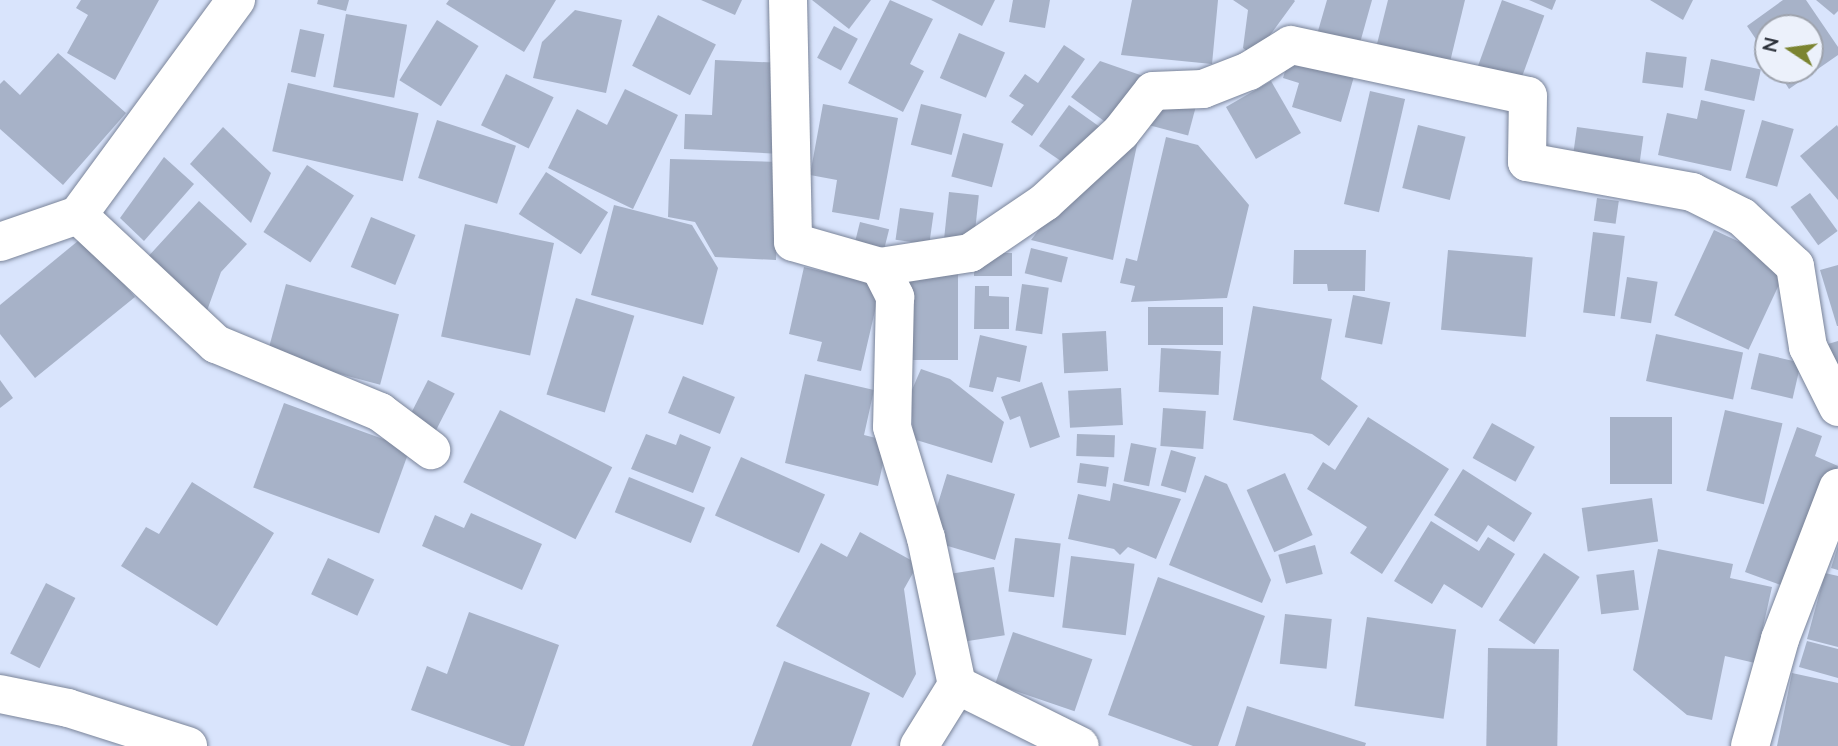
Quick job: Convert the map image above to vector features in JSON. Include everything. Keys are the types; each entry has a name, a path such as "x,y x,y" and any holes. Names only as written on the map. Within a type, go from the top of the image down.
{"street":[{"path":"0,242 78,215 236,0"},
{"path":"788,0 793,242 880,267 970,253 1045,202 1121,132 1153,91 1203,89 1249,71 1291,44 1528,96 1527,162 1692,192 1742,217 1795,265 1808,347 1838,407"},
{"path":"78,215 216,344 380,412 431,450"},
{"path":"880,267 895,297 891,427 926,538 957,685 919,746"},
{"path":"1750,746 1780,639 1838,488"},
{"path":"957,685 1080,746"},
{"path":"0,694 68,708 188,746"}],"building":[{"path":"81,0 159,0 115,80 67,53 88,15 76,8"},
{"path":"318,0 349,0 346,11 317,4"},
{"path":"449,0 556,0 524,52 446,4"},
{"path":"701,0 742,0 735,15"},
{"path":"812,0 871,0 849,29"},
{"path":"890,0 933,19 910,64 924,71 903,112 848,83"},
{"path":"931,0 995,0 982,26"},
{"path":"1013,0 1050,0 1045,28 1009,22"},
{"path":"1132,0 1218,0 1212,64 1121,55"},
{"path":"1233,0 1295,1 1254,57 1243,48 1248,10"},
{"path":"1327,0 1372,0 1358,50 1316,38"},
{"path":"1388,0 1465,0 1449,66 1376,48"},
{"path":"1502,0 1544,15 1520,82 1478,67"},
{"path":"1529,0 1556,0 1552,10"},
{"path":"1650,0 1693,0 1683,20"},
{"path":"1783,0 1806,0 1816,14 1764,14"},
{"path":"1816,0 1838,0 1838,11 1834,15"},
{"path":"575,10 622,20 606,93 533,78 542,42"},
{"path":"346,14 407,25 394,98 333,87"},
{"path":"658,15 716,45 690,95 632,66"},
{"path":"437,20 479,46 441,106 399,80"},
{"path":"1754,21 1754,36 1747,26"},
{"path":"834,26 858,39 841,70 817,58"},
{"path":"1824,26 1838,47 1838,55 1824,65"},
{"path":"300,29 324,34 315,77 291,72"},
{"path":"959,33 1005,53 986,98 940,78"},
{"path":"1064,45 1085,59 1032,136 1011,122 1024,105 1009,96 1025,74 1038,83"},
{"path":"1646,52 1687,57 1683,88 1642,83"},
{"path":"58,53 126,113 63,185 0,129 0,84 4,80 20,95"},
{"path":"1290,54 1355,73 1341,122 1292,107 1299,83 1283,78"},
{"path":"1711,59 1754,68 1754,84 1758,84 1754,101 1704,90"},
{"path":"715,60 784,63 781,154 684,149 685,114 712,115"},
{"path":"1100,61 1146,77 1111,126 1071,97"},
{"path":"506,74 554,97 529,148 481,125"},
{"path":"1271,81 1301,133 1256,159 1226,107"},
{"path":"288,83 419,113 403,181 272,151"},
{"path":"625,89 678,115 633,209 548,168 577,109 607,125"},
{"path":"1370,91 1405,99 1379,212 1344,204"},
{"path":"1156,97 1196,108 1188,136 1148,125"},
{"path":"1701,100 1745,110 1731,171 1658,155 1667,113 1697,119"},
{"path":"823,104 898,118 879,220 832,212 837,180 810,175"},
{"path":"921,104 962,114 952,155 911,145"},
{"path":"1069,105 1107,132 1071,168 1039,146"},
{"path":"437,120 516,146 497,204 418,178"},
{"path":"1762,120 1794,129 1777,187 1745,178"},
{"path":"1418,125 1466,137 1450,200 1402,188"},
{"path":"1837,125 1838,127 1838,200 1800,156"},
{"path":"223,127 271,173 251,223 190,164"},
{"path":"1577,127 1643,136 1639,165 1573,156"},
{"path":"963,133 1004,144 992,187 951,176"},
{"path":"1166,137 1198,145 1249,205 1227,298 1131,302 1135,286 1120,283 1126,258 1137,261"},
{"path":"1138,140 1113,260 1031,240 1073,185"},
{"path":"164,157 194,184 144,241 120,218"},
{"path":"670,159 780,162 776,260 715,257 695,222 668,217"},
{"path":"307,165 354,195 310,263 263,232"},
{"path":"546,172 608,212 581,254 519,214"},
{"path":"949,192 979,195 973,247 944,244"},
{"path":"1810,193 1838,231 1818,245 1791,207"},
{"path":"1597,198 1619,201 1616,224 1594,221"},
{"path":"199,201 247,244 221,272 204,319 145,260"},
{"path":"614,205 692,225 718,268 703,325 591,295"},
{"path":"900,208 934,213 929,244 896,240"},
{"path":"371,217 416,235 395,285 351,267"},
{"path":"860,222 889,229 882,259 853,252"},
{"path":"465,224 554,243 530,355 441,336"},
{"path":"1714,230 1788,265 1749,350 1674,315"},
{"path":"1593,232 1625,236 1615,316 1583,312"},
{"path":"84,236 135,297 35,378 0,334 0,305"},
{"path":"1031,248 1068,257 1062,282 1025,273"},
{"path":"1294,250 1366,250 1365,291 1328,291 1327,284 1293,284"},
{"path":"1448,250 1533,257 1526,337 1441,330"},
{"path":"974,253 1012,253 1012,276 974,276"},
{"path":"1838,265 1838,326 1837,326 1820,270"},
{"path":"804,267 881,285 861,371 817,361 822,342 789,334"},
{"path":"902,272 958,272 958,360 902,360"},
{"path":"1627,277 1658,282 1651,323 1620,318"},
{"path":"286,284 399,314 380,385 267,355"},
{"path":"1022,284 1049,288 1042,334 1015,331"},
{"path":"975,286 989,286 989,296 1009,297 1009,329 974,329"},
{"path":"1353,295 1390,302 1382,344 1345,337"},
{"path":"576,298 634,316 605,412 546,395"},
{"path":"1253,306 1332,319 1321,379 1358,406 1329,446 1312,434 1233,420"},
{"path":"1148,307 1223,307 1223,345 1148,345"},
{"path":"1106,331 1108,371 1064,373 1062,333"},
{"path":"1656,334 1743,353 1733,399 1646,381"},
{"path":"980,335 1027,346 1020,382 997,377 993,392 969,387"},
{"path":"1838,341 1838,376 1828,344"},
{"path":"1161,348 1221,351 1219,395 1159,392"},
{"path":"1759,353 1801,363 1793,399 1751,389"},
{"path":"921,369 950,379 1004,422 992,463 913,439 911,392"},
{"path":"805,374 874,390 864,435 888,441 878,486 785,463"},
{"path":"683,376 735,397 720,434 668,413"},
{"path":"0,380 13,398 0,408"},
{"path":"428,380 455,394 435,433 408,419"},
{"path":"1042,382 1060,437 1030,448 1020,416 1010,420 1001,397"},
{"path":"1121,388 1123,425 1070,428 1068,391"},
{"path":"284,403 410,449 379,533 253,488"},
{"path":"1163,408 1206,411 1203,449 1160,446"},
{"path":"500,410 612,467 575,539 463,482"},
{"path":"1725,410 1782,423 1764,504 1706,491"},
{"path":"1368,417 1449,469 1382,574 1350,553 1367,527 1307,489 1323,462 1335,470"},
{"path":"1610,417 1672,417 1672,484 1610,484"},
{"path":"1492,423 1535,447 1515,482 1473,458"},
{"path":"1797,427 1822,436 1815,456 1838,466 1794,590 1745,572"},
{"path":"646,434 676,445 680,434 711,447 693,493 631,469"},
{"path":"1077,434 1115,435 1114,457 1076,456"},
{"path":"1131,443 1157,448 1149,486 1124,481"},
{"path":"1171,450 1196,457 1186,493 1161,486"},
{"path":"741,457 825,494 799,553 715,515"},
{"path":"1080,463 1109,467 1106,487 1077,483"},
{"path":"1463,469 1532,513 1514,542 1488,525 1477,542 1434,515"},
{"path":"1285,473 1313,535 1274,552 1247,490"},
{"path":"947,474 1015,494 995,560 941,544 945,530 931,526"},
{"path":"1205,475 1227,484 1271,580 1262,603 1169,565"},
{"path":"629,477 705,508 691,543 615,512"},
{"path":"192,482 274,533 217,626 121,566 146,527 159,534"},
{"path":"1113,483 1181,499 1156,559 1128,547 1120,555 1114,549 1068,539 1078,494 1110,501"},
{"path":"1652,498 1658,542 1588,551 1582,508"},
{"path":"471,513 542,544 522,590 422,546 435,515 464,528"},
{"path":"1431,521 1479,551 1488,537 1515,554 1482,608 1444,584 1432,604 1394,581"},
{"path":"860,532 918,564 904,589 916,674 903,698 776,626 821,543 847,557"},
{"path":"1015,538 1061,544 1054,597 1008,592"},
{"path":"1315,545 1323,574 1286,584 1278,555"},
{"path":"1838,546 1838,570 1831,568"},
{"path":"1658,549 1733,564 1730,578 1772,587 1755,663 1725,656 1712,720 1687,715 1633,670"},
{"path":"1544,553 1580,577 1534,644 1499,620"},
{"path":"1071,556 1135,564 1126,635 1062,627"},
{"path":"328,558 374,580 357,616 311,594"},
{"path":"994,567 1005,635 958,643 948,574"},
{"path":"1634,570 1639,610 1601,614 1596,575"},
{"path":"1825,573 1838,576 1838,647 1807,639"},
{"path":"1158,577 1265,616 1218,746 1193,746 1108,715"},
{"path":"46,583 75,598 40,668 10,653"},
{"path":"469,612 559,645 524,746 511,746 411,710 427,666 447,674"},
{"path":"1285,614 1332,619 1327,669 1280,664"},
{"path":"1367,617 1456,630 1444,719 1354,706"},
{"path":"1013,632 1092,659 1075,711 995,684"},
{"path":"1807,641 1838,649 1838,678 1799,667"},
{"path":"1488,648 1559,649 1557,746 1486,746"},
{"path":"784,661 870,693 851,746 752,746"},
{"path":"1792,673 1838,683 1838,746 1777,746"},
{"path":"1247,706 1366,743 1365,746 1235,746"}]}
